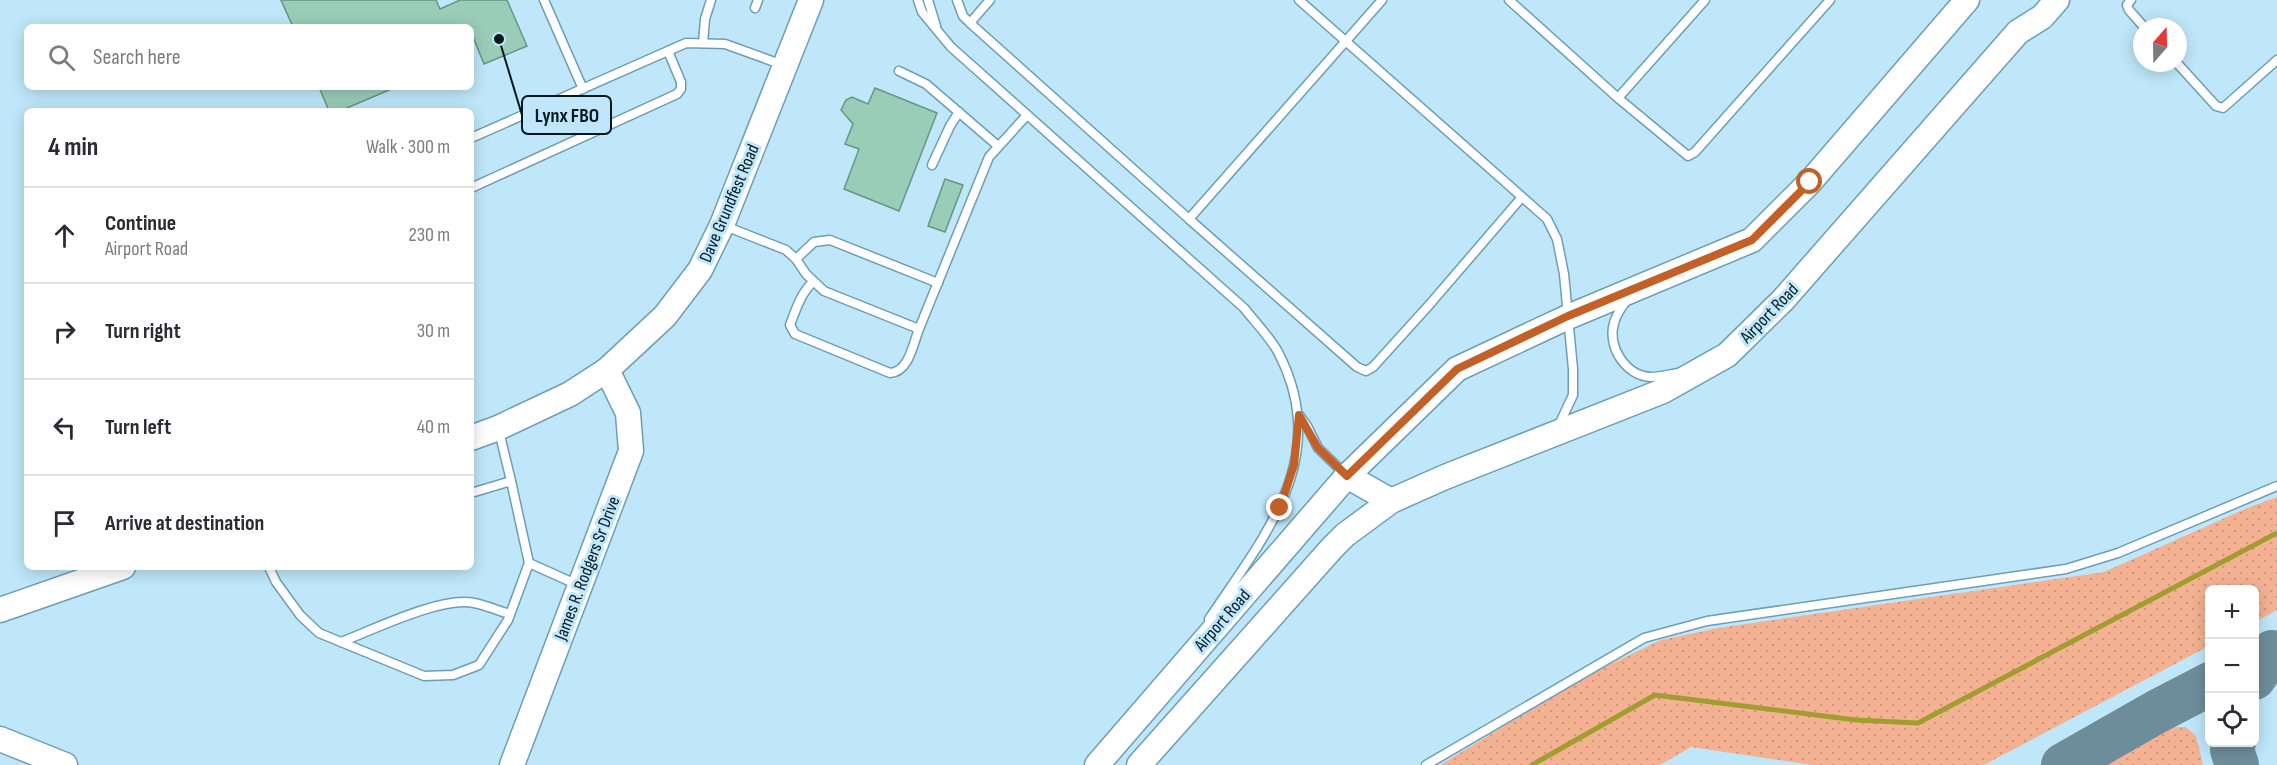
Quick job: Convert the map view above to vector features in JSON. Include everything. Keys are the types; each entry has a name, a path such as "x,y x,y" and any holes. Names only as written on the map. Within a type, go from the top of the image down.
{"main road":[{"name":"Dave Grundfest Road","path":"474,437 570,394 607,370 664,316 700,270 722,225 811,0"},
{"name":"Airport Road","path":"1097,765 1347,476 1457,369 1568,316 1752,240 1810,182 1967,0"},
{"name":"Airport Road","path":"1139,765 1345,535 1391,501 1445,477 1663,391 1727,355 1747,338 1783,300 2018,32 2042,17 2057,0"},
{"name":"James R. Rodgers Sr Drive","path":"512,765 631,452 628,413 607,370"},
{"path":"1347,476 1391,501"},
{"path":"0,610 114,570"},
{"path":"0,739 28,754 65,765"}],"lane":[{"path":"544,0 583,89"},
{"path":"703,43 705,19 711,0"},
{"path":"918,0 922,12 951,47 1244,308 1277,350 1287,373 1299,415 1318,448 1347,476"},
{"path":"928,0 937,32"},
{"path":"957,0 963,16 970,23 1358,367 1366,371 1430,304 1522,197"},
{"path":"970,23 990,0"},
{"path":"1299,0 1547,219 1557,239 1564,274 1573,369 1573,395 1553,435"},
{"path":"1190,219 1382,0"},
{"path":"1509,0 1618,98 1688,156 1695,152 1830,0"},
{"path":"1618,98 1705,0"},
{"path":"2018,32 2047,0"},
{"path":"2131,0 2127,5 2128,10 2136,18"},
{"path":"474,137 686,43 725,44 785,66"},
{"path":"474,188 676,94 681,89 681,82 668,51"},
{"path":"2185,72 2216,106 2223,108 2277,60"},
{"path":"899,71 926,84 998,146"},
{"path":"932,165 959,112"},
{"path":"813,282 798,303 790,325 795,334 890,373 895,372 905,364 988,157 1027,115"},
{"path":"722,225 786,250 796,259 813,282 837,297 919,329"},
{"path":"796,259 814,242 830,240 938,283"},
{"path":"1635,289 1619,311 1613,325 1612,337 1615,350 1624,364 1639,374 1651,377 1705,369"},
{"path":"1157,696 1280,508 1294,465 1299,415"},
{"path":"270,570 276,582 300,615 319,633 424,676 453,675 479,665 510,614 529,563 498,428"},
{"path":"474,492 511,481"},
{"path":"1426,765 1644,638 1707,621 2066,569 2118,553 2277,486"},
{"path":"529,563 580,586"},
{"path":"340,642 425,610 457,602 474,603 510,614"}],"shaded area":[{"path":"2277,497 2277,610 2259,620 2259,585 2205,585 2205,648 1984,765 1813,765 1691,747 1660,765 1440,765 1590,674 1661,640 1718,628 2104,572"},
{"path":"2171,727 2186,727 2196,736 2203,765 2106,765"}],"building":[{"path":"281,0 436,0 440,9 460,0 507,0 527,46 484,64 474,39 474,24 292,24"},
{"path":"875,88 937,113 899,211 844,189 859,149 845,144 853,124 841,110 846,100 852,97 868,104"},
{"path":"320,90 389,90 347,108 328,108"},
{"path":"945,179 963,185 945,232 928,226"}],"waterway":[{"path":"1532,765 1655,695 1856,720 1918,723 2277,533"}],"taxiway":[{"path":"2259,671 2272,652"},
{"path":"2063,765 2205,687"},
{"path":"2233,747 2237,765"}],"place":[{"name":"Lynx FBO","path":"499,39"}],"route":[{"path":"1280,508 1294,465 1299,415 1318,448 1347,476 1457,369 1568,316 1752,240 1810,182"}]}
